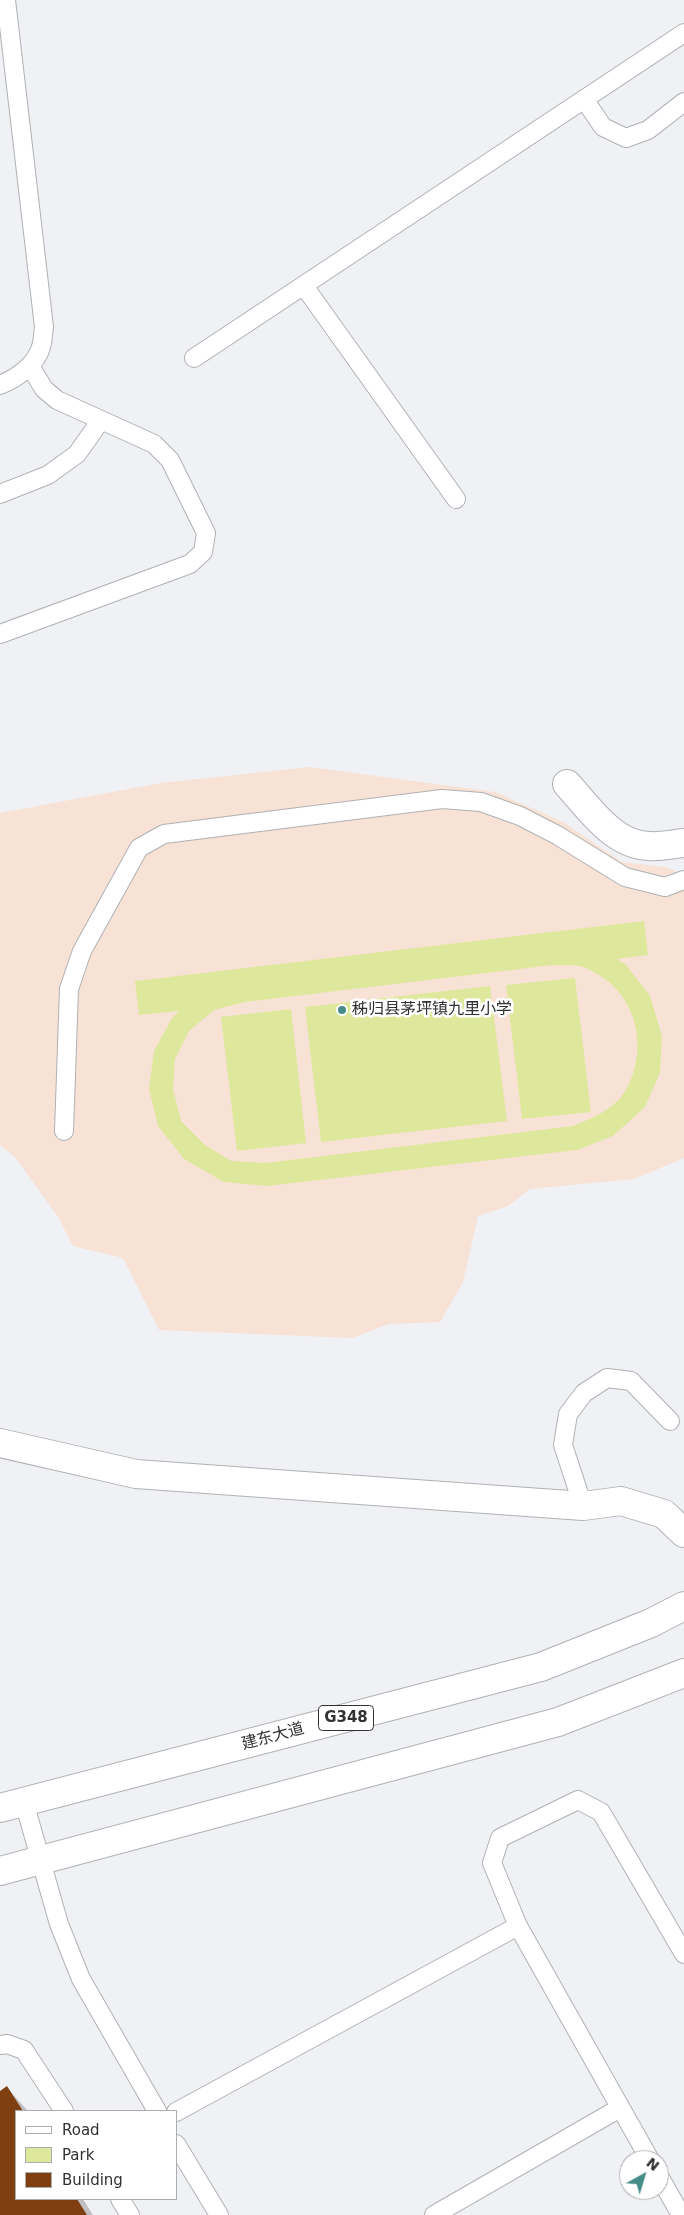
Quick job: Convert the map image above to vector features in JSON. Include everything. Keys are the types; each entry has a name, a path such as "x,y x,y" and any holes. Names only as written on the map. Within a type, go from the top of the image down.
{"main road":[{"path":"567,784 602,823 625,841 648,846 684,843"},
{"path":"0,1443 136,1474 583,1506 621,1500 664,1514 684,1533"},
{"name":"建东大道","path":"12,1805 541,1667 651,1623 684,1606"},
{"path":"0,1871 558,1722 684,1672"}],"lane":[{"path":"0,384 11,380 30,366 41,348 44,327 6,0"},
{"path":"194,358 684,33"},
{"path":"584,99 603,127 626,138 648,130 684,102"},
{"path":"304,286 456,499"},
{"path":"0,634 190,564 203,552 206,533 170,460 154,444 57,400 44,389 30,366"},
{"path":"0,494 48,475 77,454 101,420"},
{"path":"64,1131 69,989 82,952 139,848 164,834 442,799 481,802 520,816 557,835 625,877 665,887 684,880"},
{"path":"583,1506 563,1445 568,1414 584,1392 607,1378 631,1381 670,1421"},
{"path":"644,2150 518,1926 492,1863 500,1838 578,1800 601,1812 684,1954"},
{"path":"12,1805 40,1860 59,1924 81,1979 156,2110"},
{"path":"178,2111 518,1926"},
{"path":"2,2044 24,2050 63,2110"},
{"path":"434,2215 620,2108"},
{"path":"178,2147 218,2215"},
{"path":"669,2194 681,2215"},
{"path":"121,2200 130,2215"}],"shaded area":[{"name":"秭归县茅坪镇九里小学","path":"310,767 495,792 563,822 622,862 666,867 684,875 684,1158 634,1179 530,1189 508,1206 478,1216 463,1282 440,1322 389,1324 352,1338 159,1330 123,1258 73,1246 58,1217 15,1157 0,1145 0,813 161,783"}],"green space":[{"path":"644,921 648,955 617,959 626,965 650,996 662,1036 660,1073 645,1107 613,1136 577,1150 267,1186 224,1182 184,1159 158,1126 149,1089 154,1051 172,1018 179,1011 139,1015 135,981","holes":["553,965 585,968 611,984 631,1011 638,1044 632,1078 624,1093 608,1109 573,1126 265,1163 231,1161 205,1145 181,1121 173,1089 175,1059 189,1031 214,1010 245,1002"]},
{"path":"575,978 591,1112 522,1119 506,985"},
{"path":"490,986 507,1121 321,1142 305,1007"},
{"path":"291,1009 306,1143 237,1151 221,1017"}],"building":[{"path":"7,2086 22,2110 15,2110 15,2200 78,2200 87,2215 0,2215 0,2091"}],"place":[{"name":"秭归县茅坪镇九里小学","path":"342,1010"}]}
